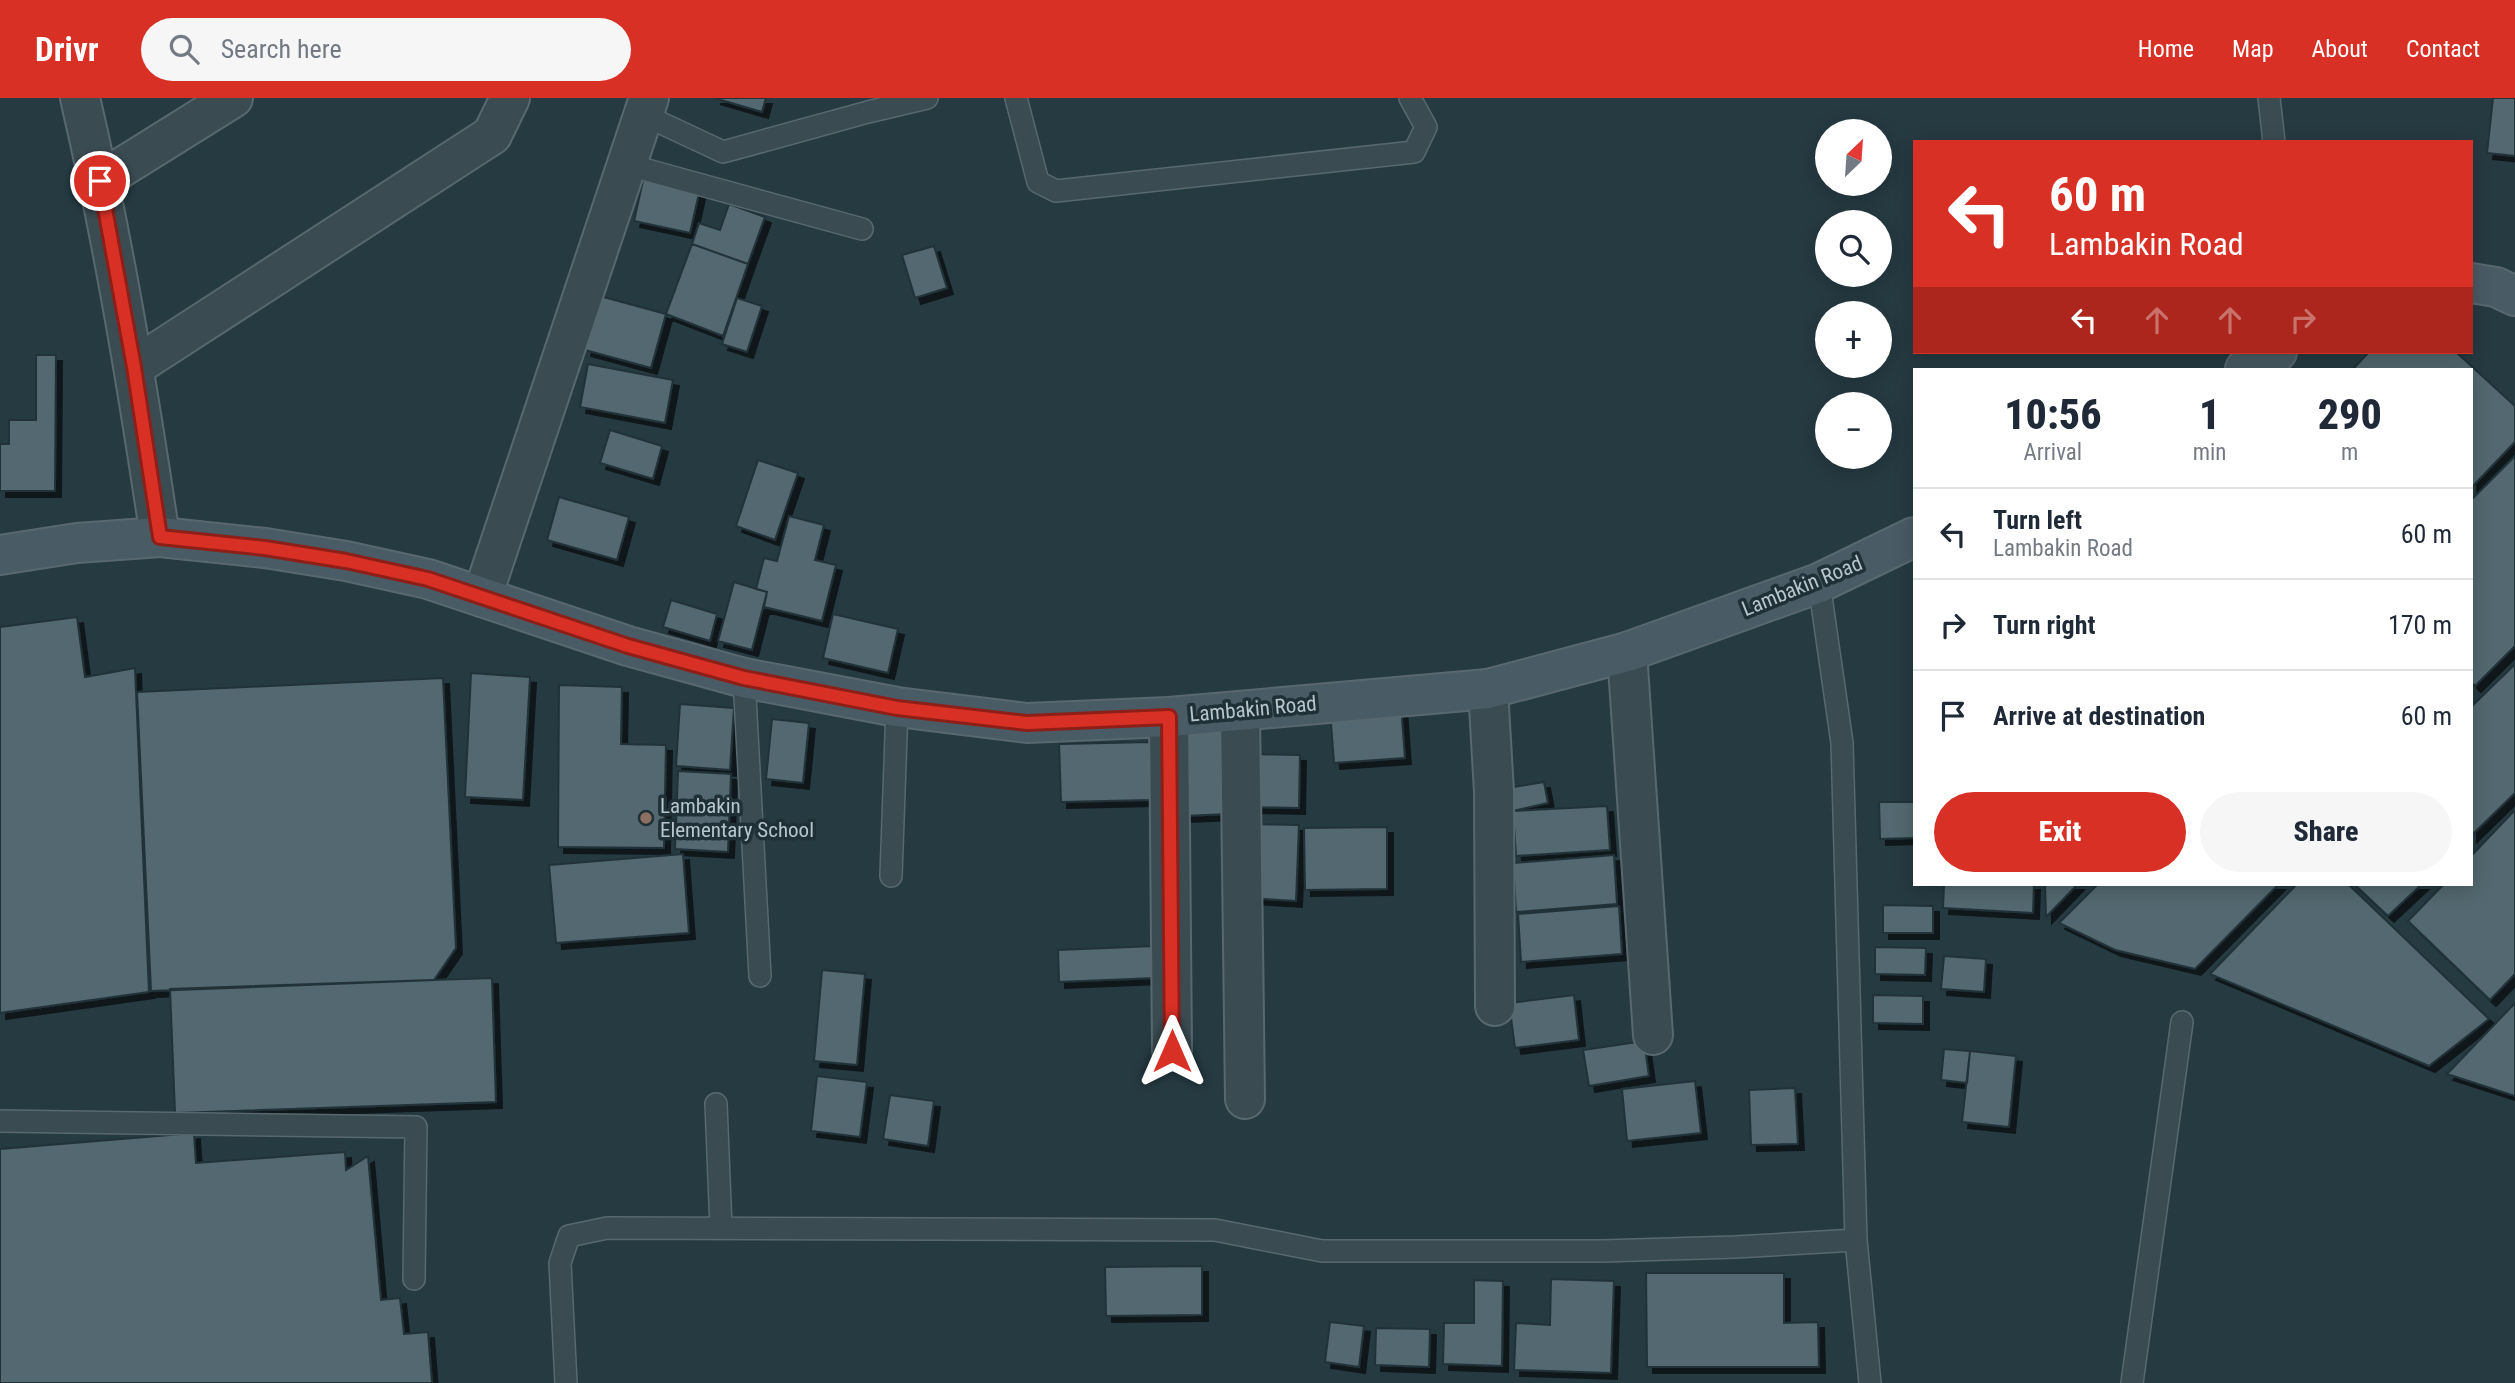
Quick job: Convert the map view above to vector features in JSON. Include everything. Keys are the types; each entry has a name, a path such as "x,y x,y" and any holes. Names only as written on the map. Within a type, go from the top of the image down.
{"main road":[{"path":"2473,283 2496,287 2515,296"},
{"path":"2247,368 2273,354"},
{"name":"Lambakin Road","path":"0,555 77,543 160,537 265,548 346,561 428,579 628,646 744,678 897,708 1027,723 1169,717 1488,689 1626,652 1819,583 1913,537"}],"street":[{"path":"80,98 100,181 134,367 160,537"},
{"path":"100,181 233,98"},
{"path":"134,367 492,135 510,98"},
{"path":"482,597 645,106"},
{"path":"1626,652 1653,1035"},
{"path":"1488,689 1494,792 1495,1006"},
{"path":"1240,711 1245,1099"},
{"path":"1169,717 1172,1051"}],"lane":[{"path":"645,106 723,152 927,98"},
{"path":"1016,98 1038,182 1056,191 1414,152 1426,127 1410,98"},
{"path":"2269,98 2274,140"},
{"path":"625,164 862,229"},
{"path":"1819,583 1842,743 1856,1240 1870,1383"},
{"path":"744,678 760,976"},
{"path":"891,876 897,708"},
{"path":"2132,1383 2182,1022"},
{"path":"716,1104 721,1228"},
{"path":"0,1121 416,1127 414,1279"},
{"path":"566,1383 560,1263 569,1236 607,1227 1215,1230 1322,1251 1629,1250 1856,1240"}],"building":[{"path":"714,98 766,98 762,112"},
{"path":"2493,98 2515,98 2515,156 2487,153"},
{"path":"644,176 700,189 690,233 634,221"},
{"path":"729,204 765,217 748,264 692,244 699,223 720,230"},
{"path":"692,244 748,264 723,336 666,314"},
{"path":"934,246 947,288 915,298 902,255"},
{"path":"600,296 666,314 651,368 585,350"},
{"path":"737,298 762,306 747,352 722,344"},
{"path":"2367,354 2458,354 2515,406 2515,442 2473,486 2473,368 2354,368"},
{"path":"36,355 56,355 55,491 0,491 0,444 9,444 9,420 36,420"},
{"path":"588,364 673,380 665,423 580,407"},
{"path":"610,430 662,446 653,479 600,463"},
{"path":"2515,456 2515,646 2475,686 2473,684 2473,498"},
{"path":"758,460 798,473 775,540 736,526"},
{"path":"559,497 629,517 617,560 547,540"},
{"path":"789,516 824,525 815,560 836,565 822,621 764,607 767,592 756,589 764,558 777,561"},
{"path":"734,582 767,592 752,650 718,641"},
{"path":"671,600 717,614 710,641 663,627"},
{"path":"833,614 898,629 888,673 823,658"},
{"path":"77,617 85,677 135,668 149,992 0,1013 0,627"},
{"path":"2515,664 2515,793 2473,834 2473,705"},
{"path":"471,673 530,677 523,800 465,797"},
{"path":"443,678 456,948 434,980 151,991 137,692"},
{"path":"559,685 622,687 621,744 666,745 664,848 558,847"},
{"path":"680,704 734,708 730,770 676,766"},
{"path":"1401,705 1405,758 1334,763 1330,711"},
{"path":"772,719 809,723 803,783 766,779"},
{"path":"1225,729 1228,814 1184,816 1181,730"},
{"path":"1150,742 1151,800 1061,802 1059,744"},
{"path":"1246,754 1300,755 1299,808 1245,807"},
{"path":"678,771 731,774 728,852 675,849"},
{"path":"1544,782 1548,803 1513,811 1507,788"},
{"path":"1879,802 1913,802 1913,838 1880,839"},
{"path":"1607,806 1610,850 1516,856 1513,811"},
{"path":"2515,810 2515,974 2490,1000 2408,921 2442,886 2473,886 2473,854"},
{"path":"1251,824 1299,825 1296,901 1248,898"},
{"path":"1387,827 1387,889 1305,890 1304,828"},
{"path":"683,854 689,933 556,943 549,865"},
{"path":"1614,855 1617,904 1516,912 1513,863"},
{"path":"1944,886 2034,886 2033,913 1943,908"},
{"path":"2045,886 2076,886 2046,917"},
{"path":"2096,886 2277,886 2195,969 2115,950 2059,923"},
{"path":"2295,886 2350,886 2489,1019 2429,1066 2210,974"},
{"path":"2356,886 2420,886 2388,916"},
{"path":"1883,905 1933,906 1933,933 1883,933"},
{"path":"1619,906 1622,954 1521,962 1518,914"},
{"path":"1154,946 1155,978 1059,982 1058,950"},
{"path":"1875,947 1926,948 1925,975 1875,974"},
{"path":"1944,956 1986,959 1984,992 1941,989"},
{"path":"822,970 865,974 857,1065 814,1061"},
{"path":"492,978 496,1102 175,1113 170,989"},
{"path":"1574,995 1579,1040 1515,1048 1509,1003"},
{"path":"1873,995 1923,996 1923,1024 1873,1023"},
{"path":"2515,1003 2515,1096 2447,1074"},
{"path":"1644,1041 1649,1076 1589,1086 1583,1050"},
{"path":"1944,1049 1970,1051 1967,1083 1941,1080"},
{"path":"1970,1051 2016,1056 2009,1127 1962,1122"},
{"path":"817,1076 867,1082 860,1137 811,1131"},
{"path":"1695,1081 1701,1133 1627,1141 1622,1089"},
{"path":"1795,1088 1798,1144 1751,1145 1749,1090"},
{"path":"890,1095 934,1101 928,1146 883,1139"},
{"path":"194,1133 196,1163 345,1152 346,1170 368,1156 381,1300 400,1298 404,1334 428,1332 432,1383 0,1383 0,1149"},
{"path":"1202,1266 1202,1315 1106,1316 1105,1267"},
{"path":"1646,1273 1784,1273 1784,1323 1818,1322 1819,1367 1647,1367"},
{"path":"1551,1279 1614,1281 1611,1373 1514,1370 1516,1323 1550,1325"},
{"path":"1474,1280 1503,1281 1502,1366 1443,1364 1444,1323 1474,1323"},
{"path":"1330,1322 1364,1326 1359,1367 1325,1362"},
{"path":"1376,1328 1430,1329 1429,1367 1375,1365"}],"place":[{"name":"Lambakin Elementary School","path":"646,818"}],"route":[{"path":"100,181 134,367 160,537 265,548 346,561 428,579 628,646 744,678 897,708 1027,723 1169,717 1172,1051"}]}
